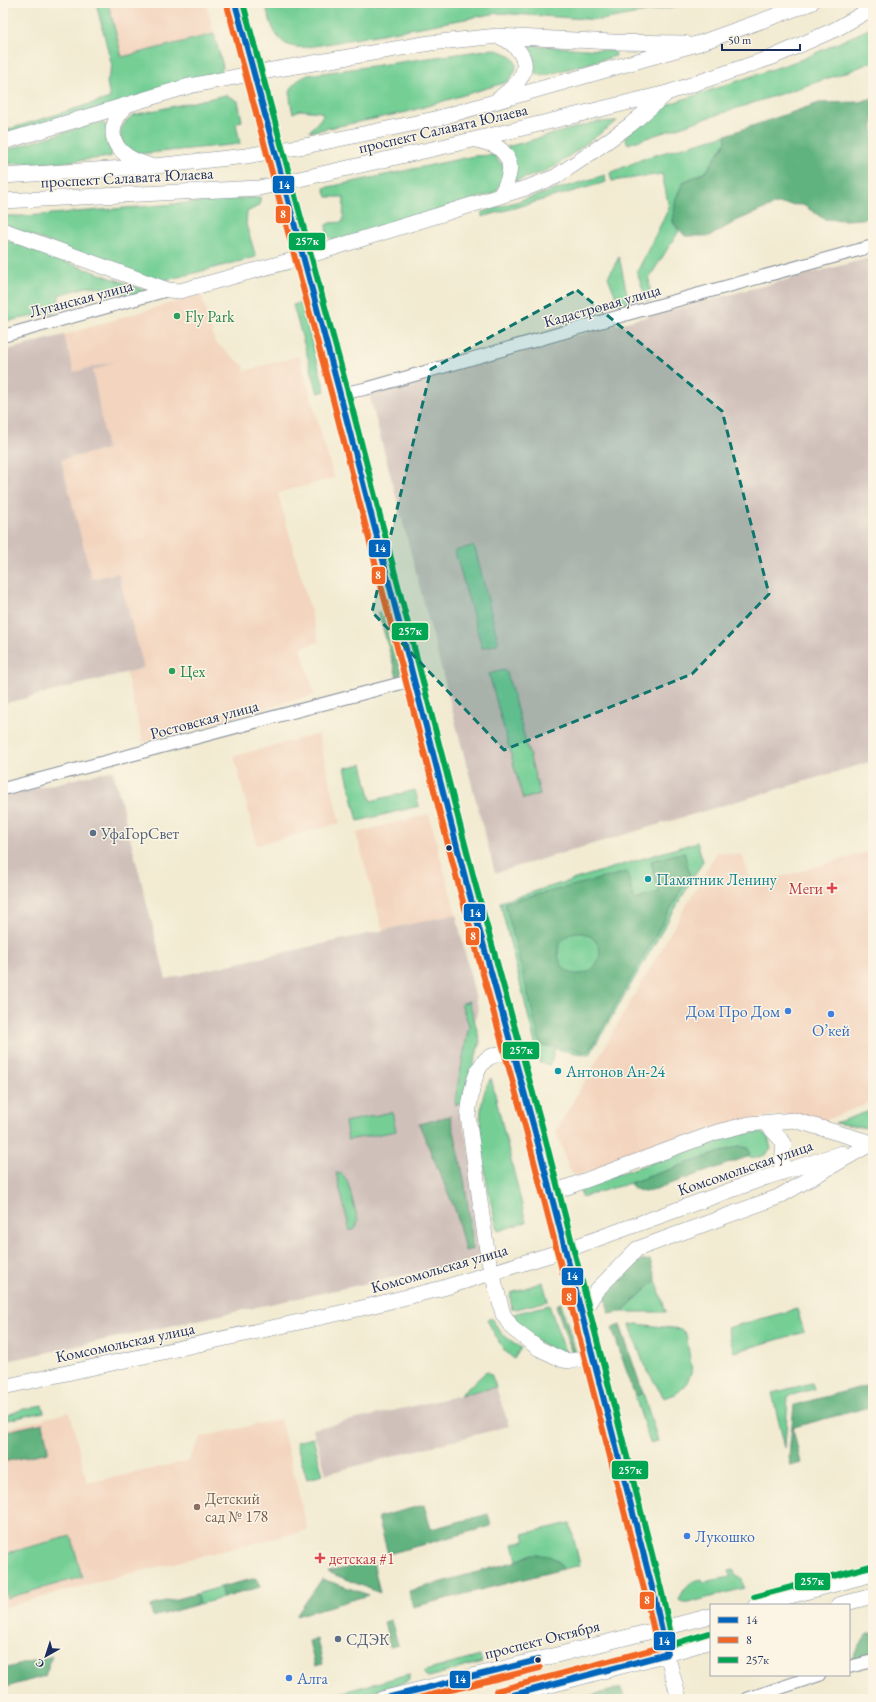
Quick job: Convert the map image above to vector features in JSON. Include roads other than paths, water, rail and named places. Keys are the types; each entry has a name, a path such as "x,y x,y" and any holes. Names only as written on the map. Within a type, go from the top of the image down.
{"main road":[{"path":"235,3 255,72 304,257 413,680 551,1193 679,1699"},
{"name":"проспект Салавата Юлаева","path":"3,176 155,166 246,156 310,145 435,119 700,43 811,3"},
{"name":"проспект Салавата Юлаева","path":"3,201 259,188 477,140 667,93 773,57 836,28 873,8"},
{"path":"494,103 521,78 524,71 523,58 517,48 508,40 498,36"},
{"path":"3,142 189,86 255,72 430,43 498,36 613,42 700,43"},
{"path":"3,230 168,290 180,291 304,257 500,196 555,177 630,125 667,93"},
{"path":"128,104 120,112 113,127 113,137 116,145 121,152 128,157 155,166"},
{"path":"477,140 496,146 510,165 508,182 500,196"},
{"path":"512,1050 488,1058 479,1069 471,1092 468,1116 491,1273 503,1314 513,1329 519,1334 538,1348 563,1360 571,1361 593,1357"},
{"path":"551,1193 717,1132 749,1124 794,1120 872,1143"},
{"path":"766,1123 784,1143 774,1175"},
{"path":"581,1315 596,1290 637,1249 778,1197 872,1143"},
{"name":"Комсомольская улица","path":"3,1387 358,1309 443,1288 569,1249 774,1175 872,1143"},
{"path":"760,1604 873,1574"},
{"path":"842,1604 873,1596"},
{"name":"проспект Октября","path":"382,1699 710,1616"},
{"path":"498,1699 710,1641"}],"street":[{"name":"Кадастровая улица","path":"340,394 369,388 873,246"},
{"name":"Луганская улица","path":"3,336 168,290"},
{"name":"Ростовская улица","path":"3,789 413,680"},
{"path":"850,1667 873,1661"},
{"path":"747,1699 816,1676"}],"place":[{"name":"Fly Park","path":"177,316"},
{"name":"Цех","path":"172,671"},
{"name":"УфаГорСвет","path":"93,833"},
{"name":"Памятник Ленину","path":"648,879"},
{"name":"Меги","path":"832,888"},
{"name":"Дом Про Дом","path":"788,1011"},
{"name":"О’кей","path":"831,1014"},
{"name":"Антонов Ан-24","path":"558,1071"},
{"name":"Детский сад № 178","path":"197,1507"},
{"name":"Лукошко","path":"687,1536"},
{"name":"детская #1","path":"320,1558"},
{"name":"СДЭК","path":"338,1639"},
{"name":"Алга","path":"289,1678"}]}
